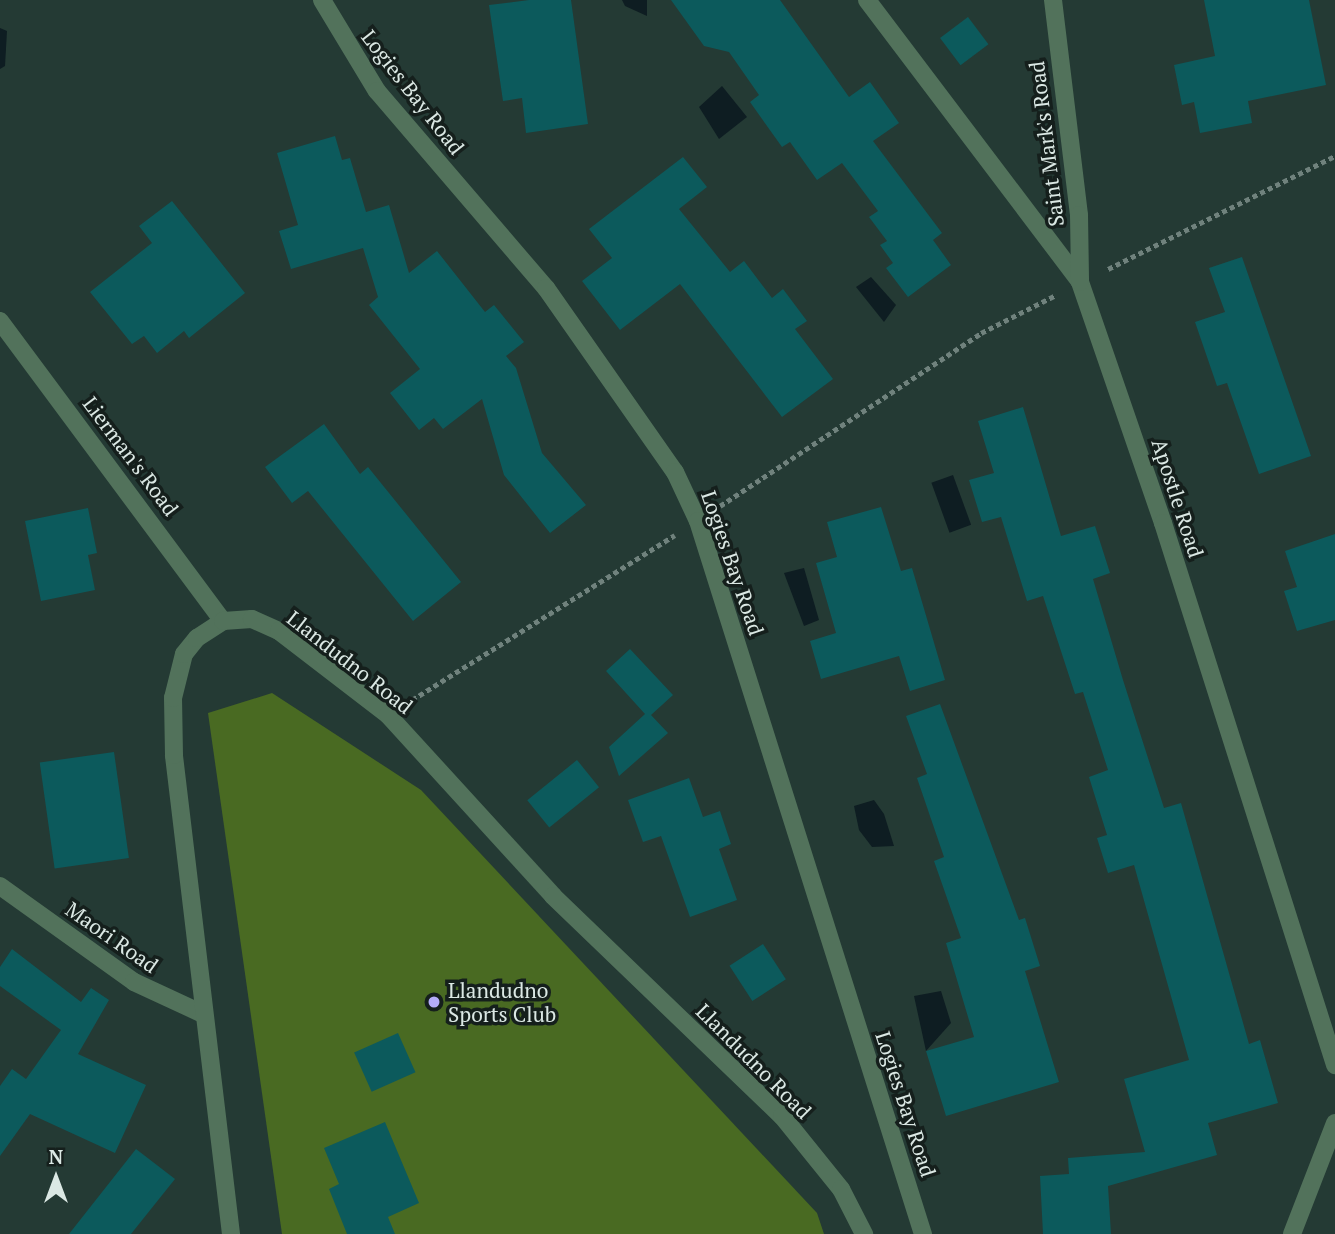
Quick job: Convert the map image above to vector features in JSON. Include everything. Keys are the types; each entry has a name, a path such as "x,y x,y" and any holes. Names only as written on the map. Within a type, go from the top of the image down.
{"street":[{"name":"Logies Bay Road","path":"322,0 377,91 546,288 675,471 698,521 923,1234"},
{"name":"Apostle Road","path":"867,0 1080,282 1163,523 1335,1065"},
{"name":"Saint Mark's Road","path":"1053,0 1079,215 1080,282"},
{"name":"Lierman's Road","path":"0,321 223,621"},
{"name":"Llandudno Road","path":"223,621 252,619 279,631 387,715 553,896 782,1116 841,1189 864,1234"},
{"path":"223,621 197,638 184,654 173,698 174,755 230,1234"},
{"name":"Maori Road","path":"0,886 134,982 204,1014"},
{"path":"1292,1234 1335,1123"}],"path":[{"path":"387,715 698,521 981,333 1335,156"}],"green space":[{"name":"Llandudno Sports Club","path":"272,693 421,790 817,1213 824,1234 282,1234 208,713"}],"shaded area":[{"path":"622,0 647,0 647,16 625,6"},
{"path":"0,28 7,31 5,66 0,69"},
{"path":"722,86 747,117 719,139 699,107"},
{"path":"871,277 896,305 884,322 856,287"},
{"path":"953,475 971,525 950,533 931,483"},
{"path":"804,568 819,620 804,626 784,573"},
{"path":"874,800 884,814 894,846 872,847 859,830 854,806"},
{"path":"941,991 951,1023 926,1051 914,996"}],"building":[{"path":"529,0 571,0 588,124 526,133 522,98 503,101 489,5"},
{"path":"671,0 780,0 849,97 870,82 899,123 873,141 942,233 933,240 951,265 908,297 886,268 893,263 880,245 887,241 869,217 878,211 842,163 817,180 790,142 782,147 750,102 759,95 729,52 704,46"},
{"path":"1204,0 1309,0 1326,85 1248,101 1252,123 1200,133 1194,102 1182,105 1174,65 1215,56"},
{"path":"968,17 988,44 961,65 940,38"},
{"path":"335,136 342,160 350,158 366,212 389,205 409,273 437,251 485,312 494,305 524,342 506,356 516,368 542,453 586,505 550,533 504,475 482,399 443,429 434,418 419,430 390,393 420,369 369,305 378,297 363,248 291,269 279,231 298,225 277,153"},
{"path":"683,157 707,187 679,209 730,272 744,261 772,298 783,289 807,321 795,329 833,379 782,417 680,284 620,330 582,281 612,258 589,229"},
{"path":"172,201 245,293 189,338 184,331 157,353 144,336 132,344 90,292 152,243 139,226"},
{"path":"1242,257 1311,456 1259,474 1227,383 1217,386 1195,322 1225,312 1209,268"},
{"path":"1023,407 1061,536 1095,526 1110,573 1093,579 1123,680 1164,808 1181,803 1249,1044 1260,1040 1278,1103 1208,1123 1217,1155 1108,1186 1111,1234 1043,1234 1040,1176 1069,1174 1068,1158 1145,1152 1124,1079 1189,1060 1134,865 1108,873 1097,838 1107,835 1089,777 1108,770 1083,692 1075,694 1043,596 1027,601 1001,517 982,522 969,480 994,473 978,421"},
{"path":"324,424 360,474 368,467 461,582 413,621 308,491 292,503 265,467"},
{"path":"881,507 901,571 912,568 945,680 910,691 899,656 821,679 810,641 836,633 816,563 837,557 827,522"},
{"path":"88,508 97,553 88,555 95,590 41,601 25,521"},
{"path":"1335,534 1335,620 1297,631 1284,591 1297,587 1285,551"},
{"path":"630,649 673,695 651,715 668,733 619,776 609,747 645,714 606,671"},
{"path":"940,704 1019,920 1025,918 1040,966 1025,971 1059,1082 946,1116 926,1051 974,1037 946,943 961,938 934,861 944,857 917,778 927,774 906,716"},
{"path":"114,752 129,858 55,868 40,762"},
{"path":"577,760 599,787 549,827 527,800"},
{"path":"689,778 703,817 720,811 731,844 719,849 737,900 690,917 661,836 643,842 628,800"},
{"path":"763,944 786,979 752,1001 729,966"},
{"path":"12,949 81,1002 91,988 109,1000 78,1054 146,1085 115,1153 30,1114 0,1156 0,1086 12,1069 26,1079 61,1030 0,986 0,967"},
{"path":"398,1033 415,1072 372,1092 354,1053"},
{"path":"385,1122 419,1203 388,1217 395,1234 347,1234 329,1189 339,1184 324,1148"},
{"path":"136,1149 175,1179 131,1234 69,1234"}],"place":[{"name":"Llandudno Sports Club","path":"434,1002"}]}
